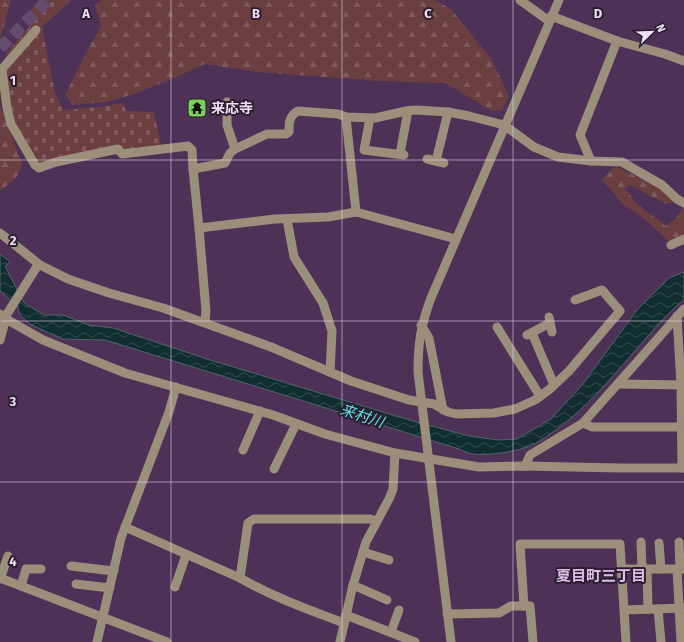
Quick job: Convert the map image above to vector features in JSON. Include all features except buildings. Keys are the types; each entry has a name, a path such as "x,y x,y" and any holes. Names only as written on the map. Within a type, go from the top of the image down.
{"street":[{"path":"520,0 550,19 684,61"},
{"path":"451,642 418,372 418,350 422,325 431,298 504,125 559,0"},
{"path":"36,30 2,69 7,108 11,124 35,165 39,168 56,162 118,149 122,154 188,146 192,150 206,310 205,322"},
{"path":"591,161 580,135 617,41"},
{"path":"227,102 227,125 235,148"},
{"path":"194,169 224,163 235,148 267,134 286,134 289,132 290,120 293,114 298,111 338,114 346,117 370,118 388,116 408,111 448,112 504,125 534,147 558,157 591,161 622,162 662,185 677,199 684,203"},
{"path":"370,118 364,150 402,155 408,111"},
{"path":"435,161 448,112"},
{"path":"346,117 356,212"},
{"path":"199,228 287,219 328,217 356,212 456,239"},
{"path":"287,219 294,257 323,303 332,331 330,372"},
{"path":"0,233 38,267 68,279 102,291 163,308 205,322 271,346 330,372 422,405 434,404 443,410 456,414 494,413 515,408 535,400 569,371 620,311 602,290 575,300"},
{"path":"671,245 684,239"},
{"path":"0,340 4,316 38,267"},
{"path":"4,316 43,340 125,373 260,412 325,434 395,453 428,456 479,467 526,466 683,468 681,312"},
{"path":"526,466 530,455 583,423 681,312"},
{"path":"550,324 529,334 554,385"},
{"path":"422,325 429,338 443,410"},
{"path":"497,327 540,396"},
{"path":"619,384 683,384"},
{"path":"97,642 121,538 169,412 176,387"},
{"path":"243,450 260,412"},
{"path":"583,423 592,427 682,427"},
{"path":"274,469 296,424"},
{"path":"340,642 353,585 366,542 376,521 390,499 393,489 395,453"},
{"path":"240,578 248,523 254,519 370,518 376,521"},
{"path":"125,527 297,605 391,632 415,642"},
{"path":"641,542 648,609"},
{"path":"678,542 681,569 681,642"},
{"path":"659,543 661,569"},
{"path":"524,606 520,544 620,544 626,642"},
{"path":"363,552 389,560"},
{"path":"174,587 186,555"},
{"path":"8,556 0,578 167,642"},
{"path":"71,566 114,571"},
{"path":"21,586 26,569 41,569"},
{"path":"622,569 681,569"},
{"path":"76,584 110,588"},
{"path":"353,585 387,600"},
{"path":"447,614 499,613 511,606 530,606 533,642"},
{"path":"624,610 682,608"},
{"path":"658,609 661,642"},
{"path":"391,632 399,610"},
{"path":"140,642 142,633"}],"green space":[{"path":"0,0 11,0 0,40"},
{"path":"41,0 71,0 42,27 55,93 63,110 123,103 126,111 154,112 161,145 43,164 35,161 9,109 6,65 7,52 31,25 31,10"},
{"path":"101,0 434,0 451,9 492,60 509,97 502,110 492,111 445,83 379,81 258,72 205,64 134,94 107,102 73,105 65,95 101,26 95,5"},
{"path":"0,105 22,164 16,178 0,191"},
{"path":"615,166 662,189 675,202 666,204 630,185 625,188 636,203 666,226 675,219 684,208 684,237 669,241 642,217 623,204 602,180"}],"water":[{"name":"来村川","path":"0,254 10,262 5,266 24,303 44,315 63,315 89,325 113,328 210,360 413,421 469,436 498,440 517,439 551,419 583,384 637,310 669,278 684,272 684,299 648,336 596,394 558,429 536,443 515,451 497,454 473,454 105,340 62,339 30,324 19,314 18,306 0,291"}],"tunnel":[{"path":"0,48 48,0"}],"place":[{"name":"来応寺","path":"197,108"}],"district":[{"name":"夏目町三丁目","path":"601,576"}]}
